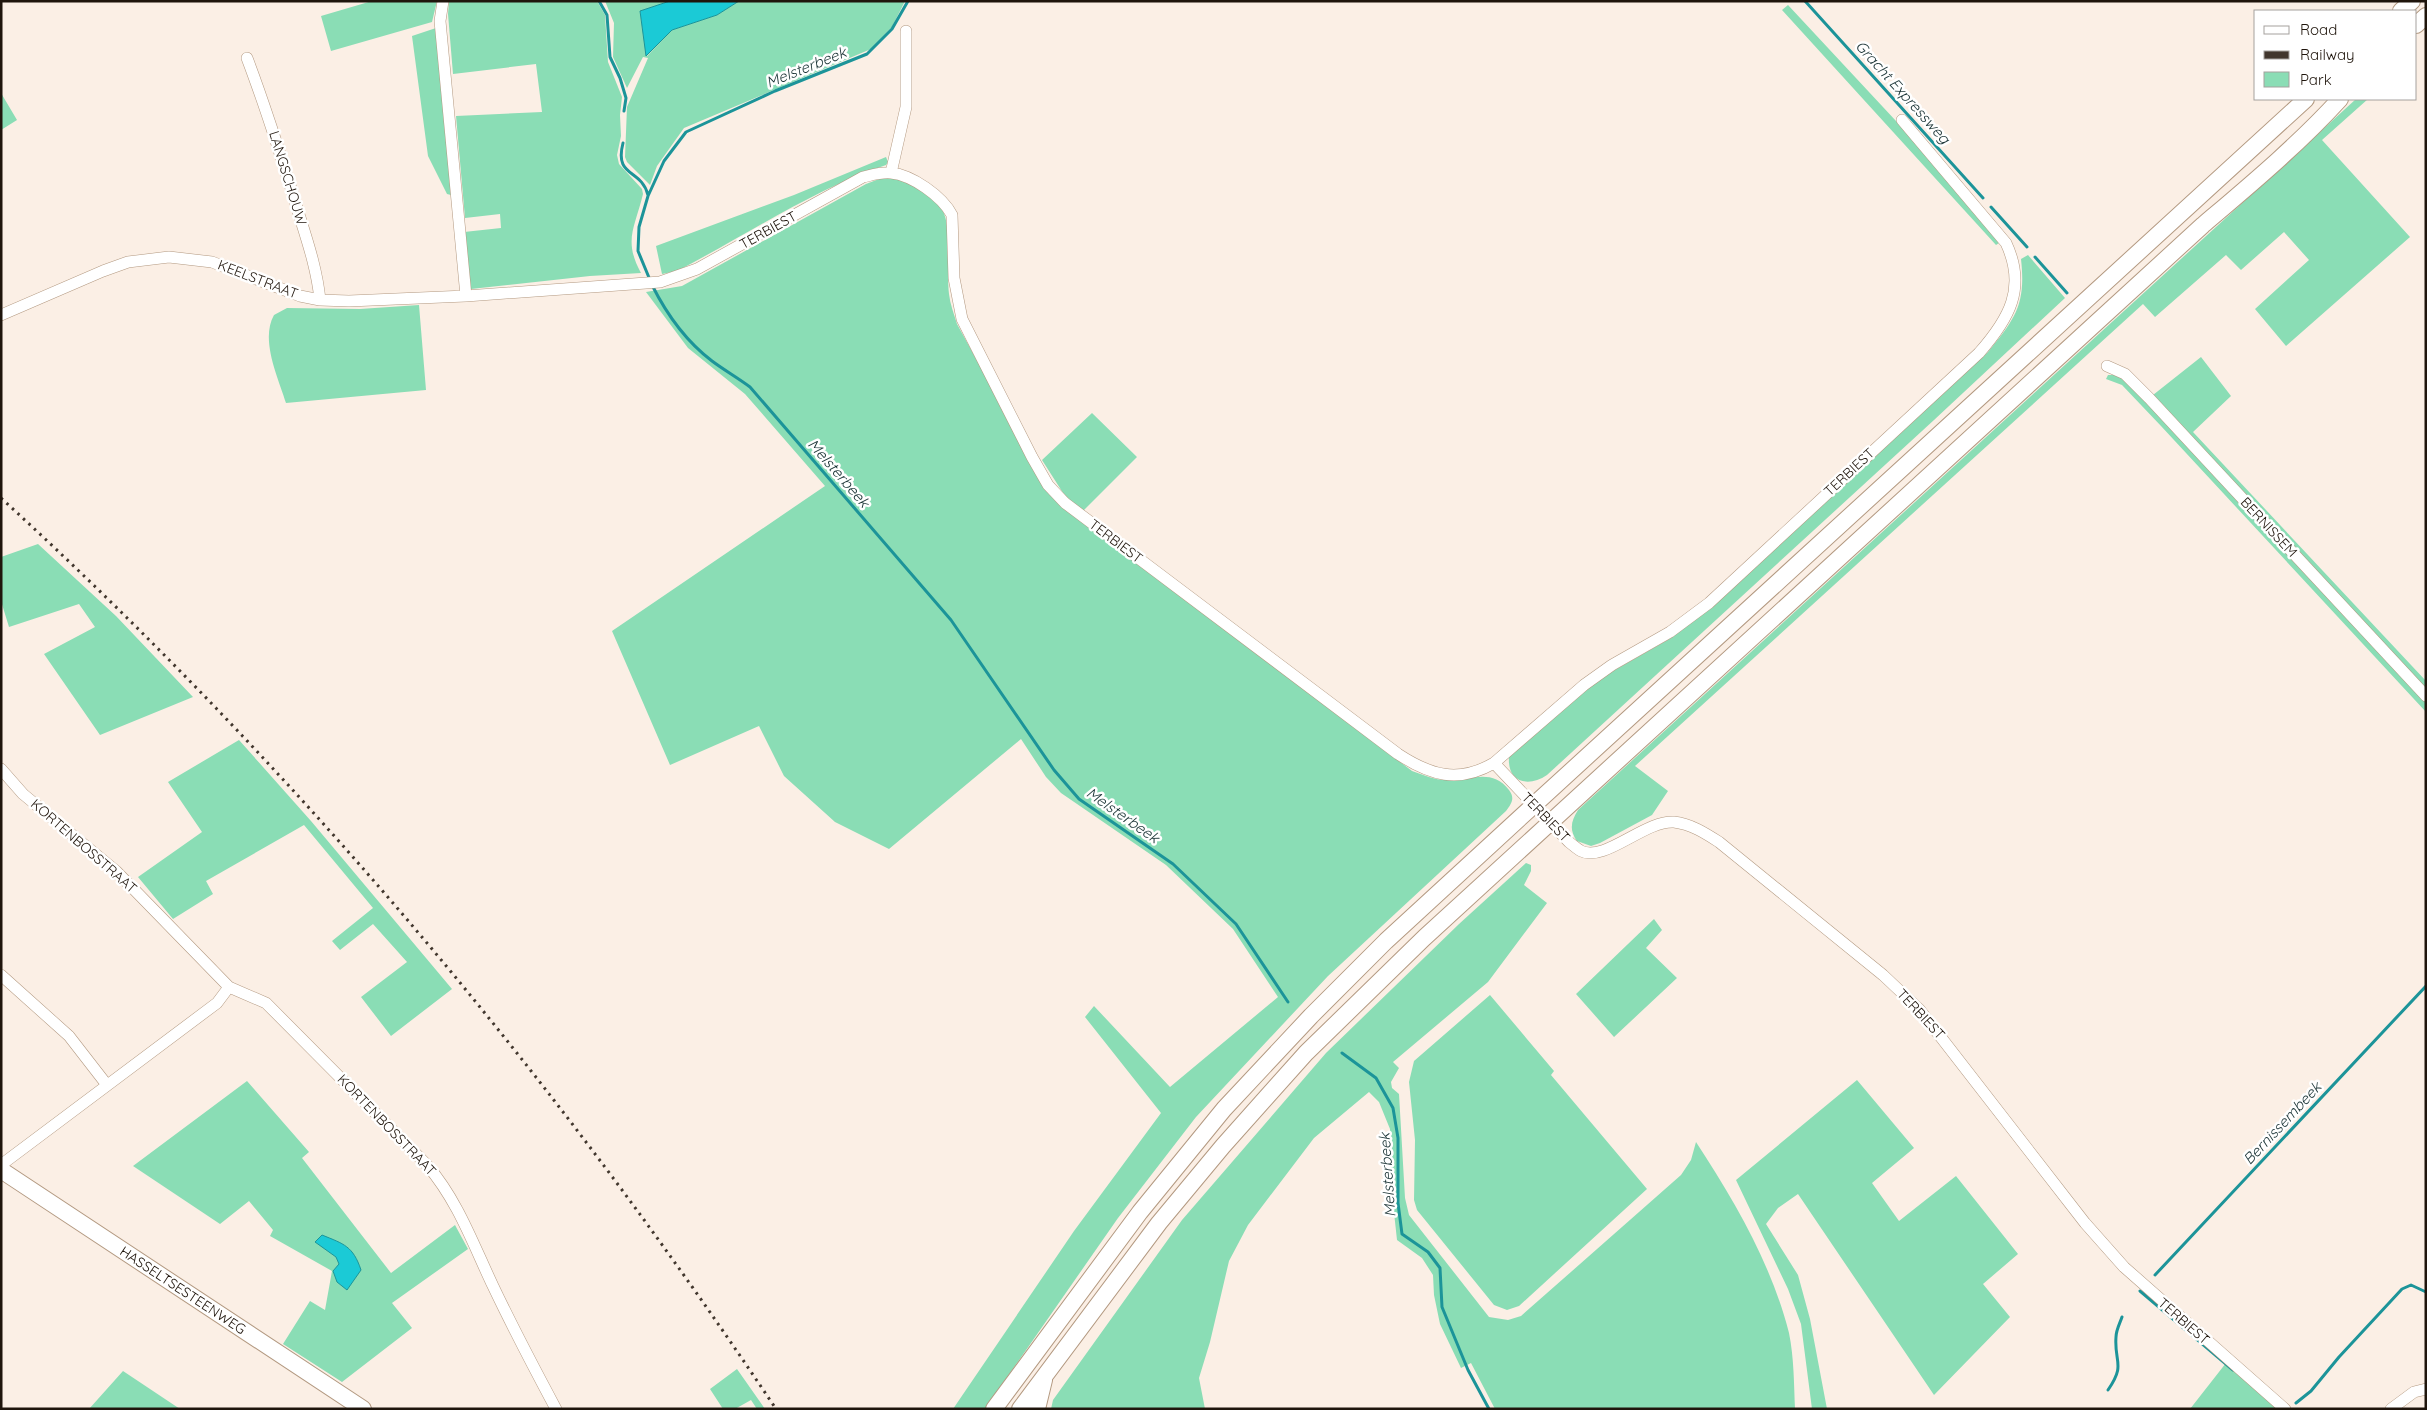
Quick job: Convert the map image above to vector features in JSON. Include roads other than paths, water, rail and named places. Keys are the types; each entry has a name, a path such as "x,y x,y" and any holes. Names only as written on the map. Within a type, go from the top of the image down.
{"main road":[{"path":"2402,10 2412,1"},
{"path":"994,1409 1140,1212 1224,1109 1306,1020 1386,941 2305,100"},
{"path":"1020,1409 1033,1390 1044,1380 1159,1223 1223,1146 1306,1053 1424,938 2188,239 2318,123 2339,100"},
{"name":"HASSELTSESTEENWEG","path":"1,1170 363,1409"},
{"path":"1037,1409 1044,1380"}],"street":[{"path":"443,1 440,21 466,296"},
{"path":"891,173 906,107 906,31"},
{"name":"LANGSCHOUW","path":"247,58 268,114 294,197 318,280 320,300"},
{"name":"TERBIEST","path":"643,284 660,282 697,270 863,177 891,173 910,180 938,197 948,207 952,215 954,227 954,278 962,319 1048,485 1065,503 1420,768 1438,774 1454,775 1476,772 1494,764 1584,685 1612,665 1670,632 1709,603 1979,353 2000,329 2013,302 2013,258 2006,243 1902,120"},
{"name":"KEELSTRAAT","path":"1,315 128,262 169,257 212,262 281,290 320,300 349,301 466,296 643,284"},
{"name":"BERNISSEM","path":"2107,366 2126,374 2426,696"},
{"name":"TERBIEST","path":"1494,764 1535,804 1569,842 1582,852 1600,852 1642,830 1672,822 1702,831 1719,842 1882,975 1919,1009 2085,1223 2124,1267 2285,1409"},
{"name":"KORTENBOSSTRAAT","path":"1,769 23,794 116,871 229,987 266,1003 443,1183 465,1224 525,1351 556,1409"},
{"path":"1,975 69,1036 107,1084"},
{"path":"1,1164 217,1003 229,987"},
{"path":"2391,1409 2414,1392 2426,1389"}],"water":[{"path":"670,1 739,1 717,15 672,30 646,56 640,11"},
{"path":"322,1235 347,1247 358,1262 361,1270 347,1290 337,1282 333,1271 339,1264 336,1257 315,1242"}],"waterway":[{"path":"599,1 607,15 610,57 620,78 626,98 624,111"},
{"name":"Melsterbeek","path":"650,280 638,251 639,227 648,196 664,161 686,132 775,91 867,54 892,29 908,1"},
{"name":"Gracht Expressweg","path":"1805,1 1983,198"},
{"path":"623,143 622,162 625,168 645,186 648,195"},
{"name":"Gracht Expressweg","path":"1991,207 2027,247"},
{"name":"Gracht Expressweg","path":"2035,257 2067,293"},
{"name":"Melsterbeek","path":"652,285 664,306 694,345 712,361 750,387 951,620 1054,770 1079,799 1173,864 1236,924 1288,1002"},
{"name":"Bernissembeek","path":"2155,1275 2426,986"},
{"name":"Melsterbeek","path":"1342,1053 1376,1078 1393,1108 1398,1138 1398,1203 1402,1234 1428,1252 1440,1268 1442,1307 1468,1370 1489,1409"},
{"path":"2296,1403 2311,1391 2339,1357 2402,1289 2411,1285 2426,1292"},
{"path":"2140,1291 2233,1370"},
{"path":"2108,1390 2118,1369 2116,1334 2122,1317"}],"railway":[{"path":"1,498 110,601 215,707 317,817 416,930 511,1046 603,1164 691,1285 776,1409"}]}
